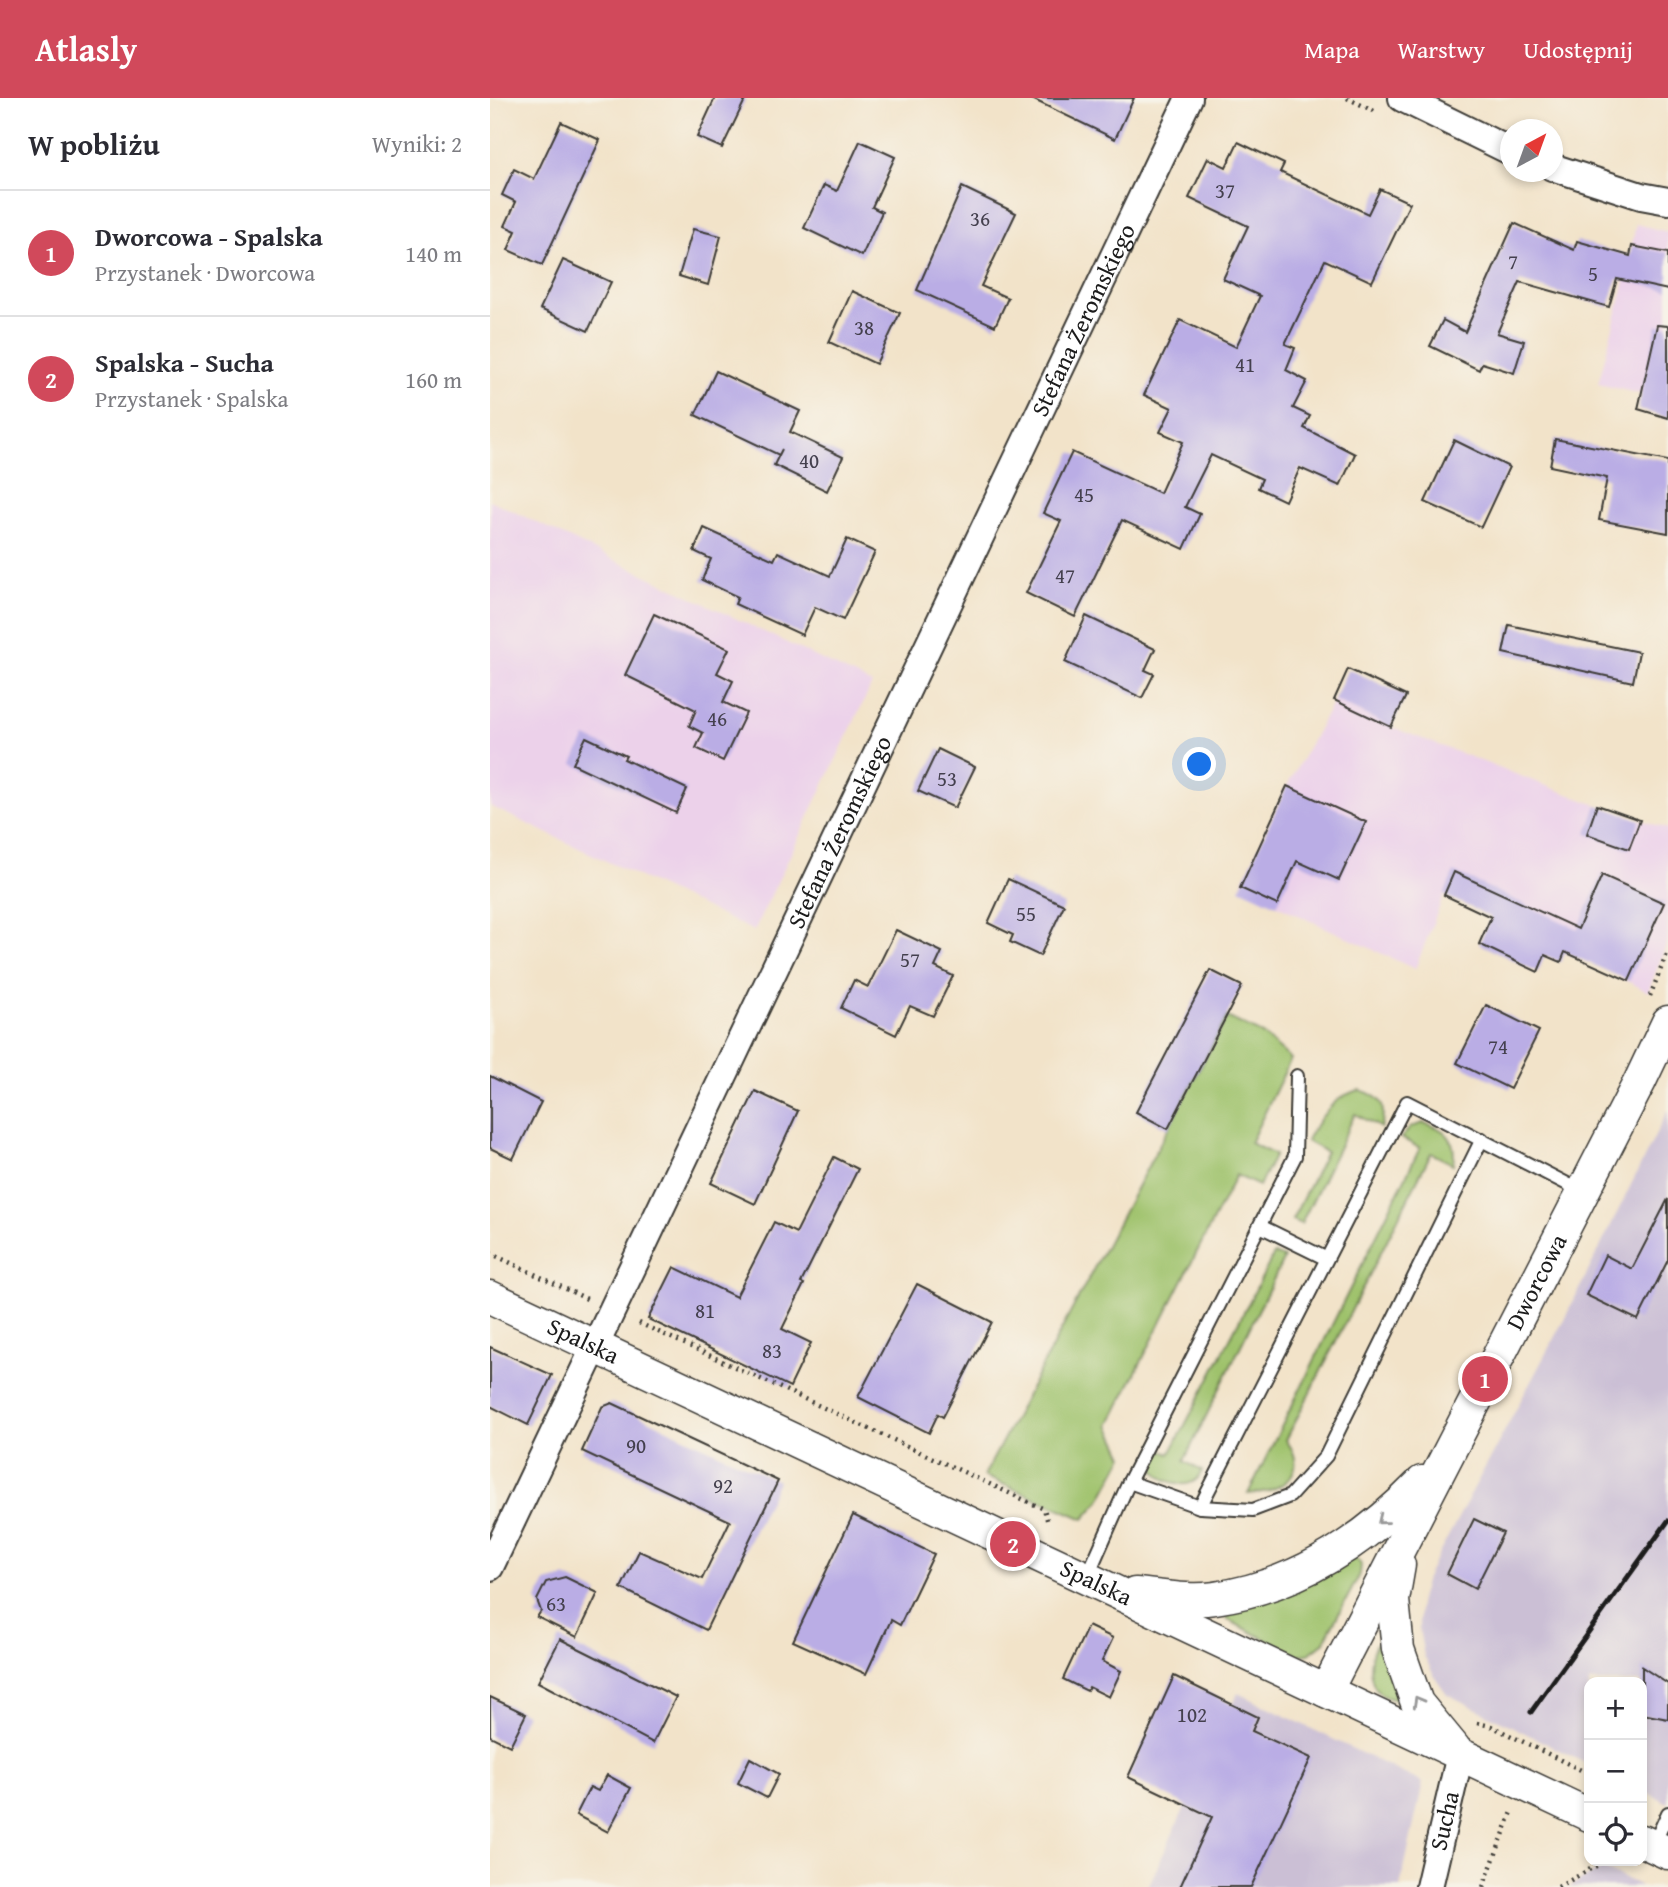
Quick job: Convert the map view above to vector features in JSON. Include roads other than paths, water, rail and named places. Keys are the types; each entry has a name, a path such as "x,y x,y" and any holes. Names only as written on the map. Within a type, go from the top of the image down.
{"street":[{"name":"Stefana Żeromskiego","path":"490,1567 1189,98"},
{"path":"1402,98 1500,146"},
{"path":"1563,170 1668,201"},
{"name":"Dworcowa","path":"1326,1691 1668,1022"},
{"name":"Spalska","path":"490,1297 1584,1813"},
{"path":"1099,1586 1214,1599 1267,1586 1306,1570 1354,1542 1395,1509 1448,1455"},
{"path":"1404,1538 1393,1600 1398,1649 1417,1703 1460,1755"},
{"name":"Sucha","path":"1429,1887 1460,1755"}],"lane":[{"path":"1099,1586 1129,1482 1295,1156 1297,1076"},
{"path":"1200,1507 1407,1102 1583,1192"},
{"path":"1129,1482 1200,1507 1253,1510 1290,1496 1326,1456 1482,1139"},
{"path":"1260,1226 1325,1258"},
{"path":"1654,1847 1668,1813"}],"railway":[{"path":"1531,1712 1668,1521"}],"place":[{"name":"Dworcowa - Spalska","path":"1485,1379"},
{"name":"Spalska - Sucha","path":"1013,1544"}]}
